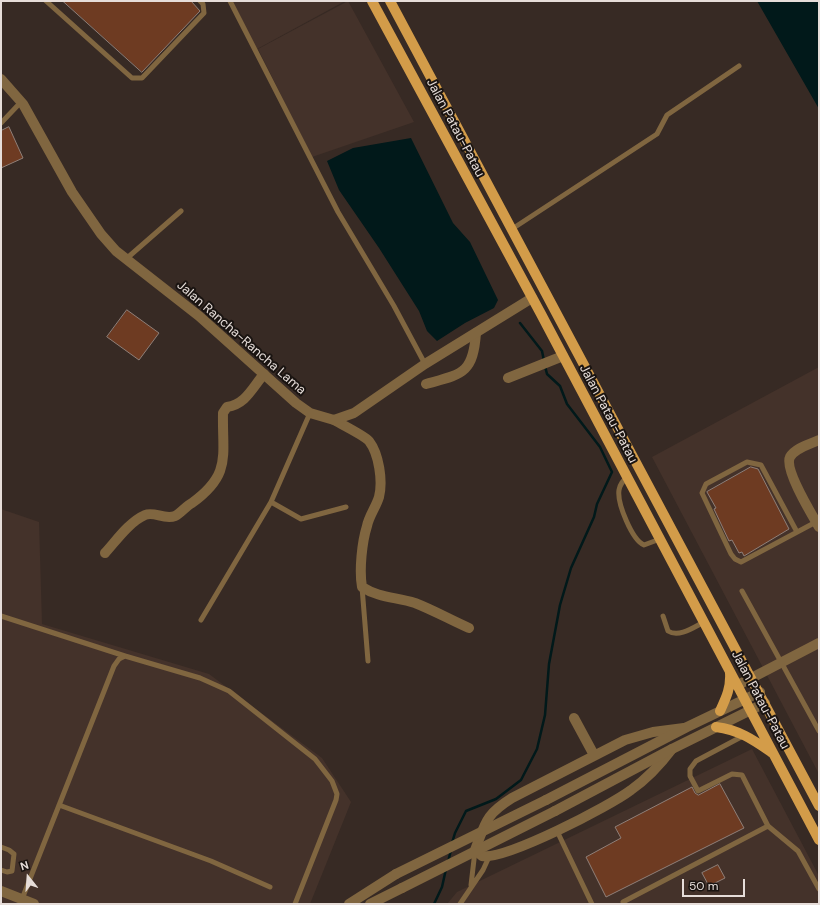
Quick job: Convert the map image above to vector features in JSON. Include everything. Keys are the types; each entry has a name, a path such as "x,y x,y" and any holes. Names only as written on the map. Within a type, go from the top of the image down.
{"main road":[{"name":"Jalan Patau-Patau","path":"372,1 746,699 819,840"},
{"name":"Jalan Patau-Patau","path":"390,1 760,692 819,806"},
{"path":"720,711 731,683 730,670"},
{"path":"716,727 732,729 745,735 773,753"}],"street":[{"name":"Jalan Rancha-Rancha Lama","path":"1,79 21,102 72,192 101,234 116,252 199,316 310,414 334,420 368,440 376,457 380,477 379,496 367,523 364,537 360,572 362,587"},
{"path":"334,420 354,413 425,364 532,298"},
{"path":"426,384 452,377 462,372 470,364 475,352 476,333"},
{"path":"508,378 563,356"},
{"path":"105,553 138,519 147,514 164,518 175,516 213,485 223,463 223,413 227,407 237,406 245,400 264,374"},
{"path":"818,523 792,475 789,465 790,458 795,451 819,440"},
{"path":"362,587 371,593 383,597 414,603 468,628"},
{"path":"738,685 819,643"},
{"path":"349,904 396,874 546,800 687,727 760,692"},
{"path":"370,904 555,811 750,709 765,703"},
{"path":"574,718 594,755"},
{"path":"672,749 659,767 630,791 557,831 505,854 489,857 482,856 475,850 486,821 495,809 512,798 625,740 653,732 687,727"},
{"path":"1,891 21,902 34,904"}],"lane":[{"path":"46,1 132,78 142,78 204,13 203,4 200,1"},
{"path":"230,1 338,212 394,306 425,364"},
{"path":"512,229 657,134 667,115 739,66"},
{"path":"1,123 21,102"},
{"path":"126,259 181,211"},
{"path":"201,620 271,502 310,414"},
{"path":"797,532 761,465 757,463 747,462 706,484 703,488 702,493 731,554 735,559 741,562 797,532 818,523"},
{"path":"627,477 620,485 619,494 621,506 630,528 638,542 644,545 660,539"},
{"path":"271,502 295,517 301,519 311,518 346,507"},
{"path":"362,587 368,661"},
{"path":"742,591 819,731"},
{"path":"1,616 125,656 200,678 229,691 310,754 332,781 337,794 336,800 295,904"},
{"path":"663,616 668,631 674,634 681,633 704,622"},
{"path":"21,902 114,666 125,656"},
{"path":"745,735 692,765 689,773 698,791 732,774 739,773 744,778 768,826 798,850 819,889"},
{"path":"59,805 211,861 270,887"},
{"path":"623,902 768,826"},
{"path":"557,831 592,904"},
{"path":"1,847 9,850 14,854 15,858 12,871 7,872 1,870"},
{"path":"471,886 475,850"},
{"path":"460,904 483,870 489,857"}],"shaded area":[{"path":"232,1 345,1 257,49"},
{"path":"348,1 414,122 312,157 258,49"},
{"path":"819,367 819,774 652,457"},
{"path":"1,509 39,522 42,624 209,674 322,758 351,802 310,904 1,904"},
{"path":"752,749 819,876 819,904 447,904 457,892"}],"water":[{"path":"757,1 819,1 819,109"},
{"path":"411,138 453,223 470,242 498,300 494,308 465,323 437,341 427,331 419,311 379,248 339,190 327,161 353,148"}],"building":[{"path":"63,1 191,1 200,11 142,72"},
{"path":"9,127 23,158 1,168 1,131"},
{"path":"127,310 159,333 139,360 107,337"},
{"path":"751,467 758,469 789,529 744,556 742,552 739,553 732,540 729,541 714,509 716,508 707,492"},
{"path":"720,784 744,828 606,897 586,857 621,838 615,827 692,787 698,795"},
{"path":"718,865 725,878 709,886 702,873"}],"waterway":[{"path":"520,323 542,351 544,361"},
{"path":"452,843 455,833 466,811 496,799 521,780 537,749 545,715 549,664 560,605 571,568 594,517 597,504 612,472 600,447 567,404 560,386 547,374 545,366"},
{"path":"448,862 451,850"},
{"path":"434,904 442,887 446,869"}]}
